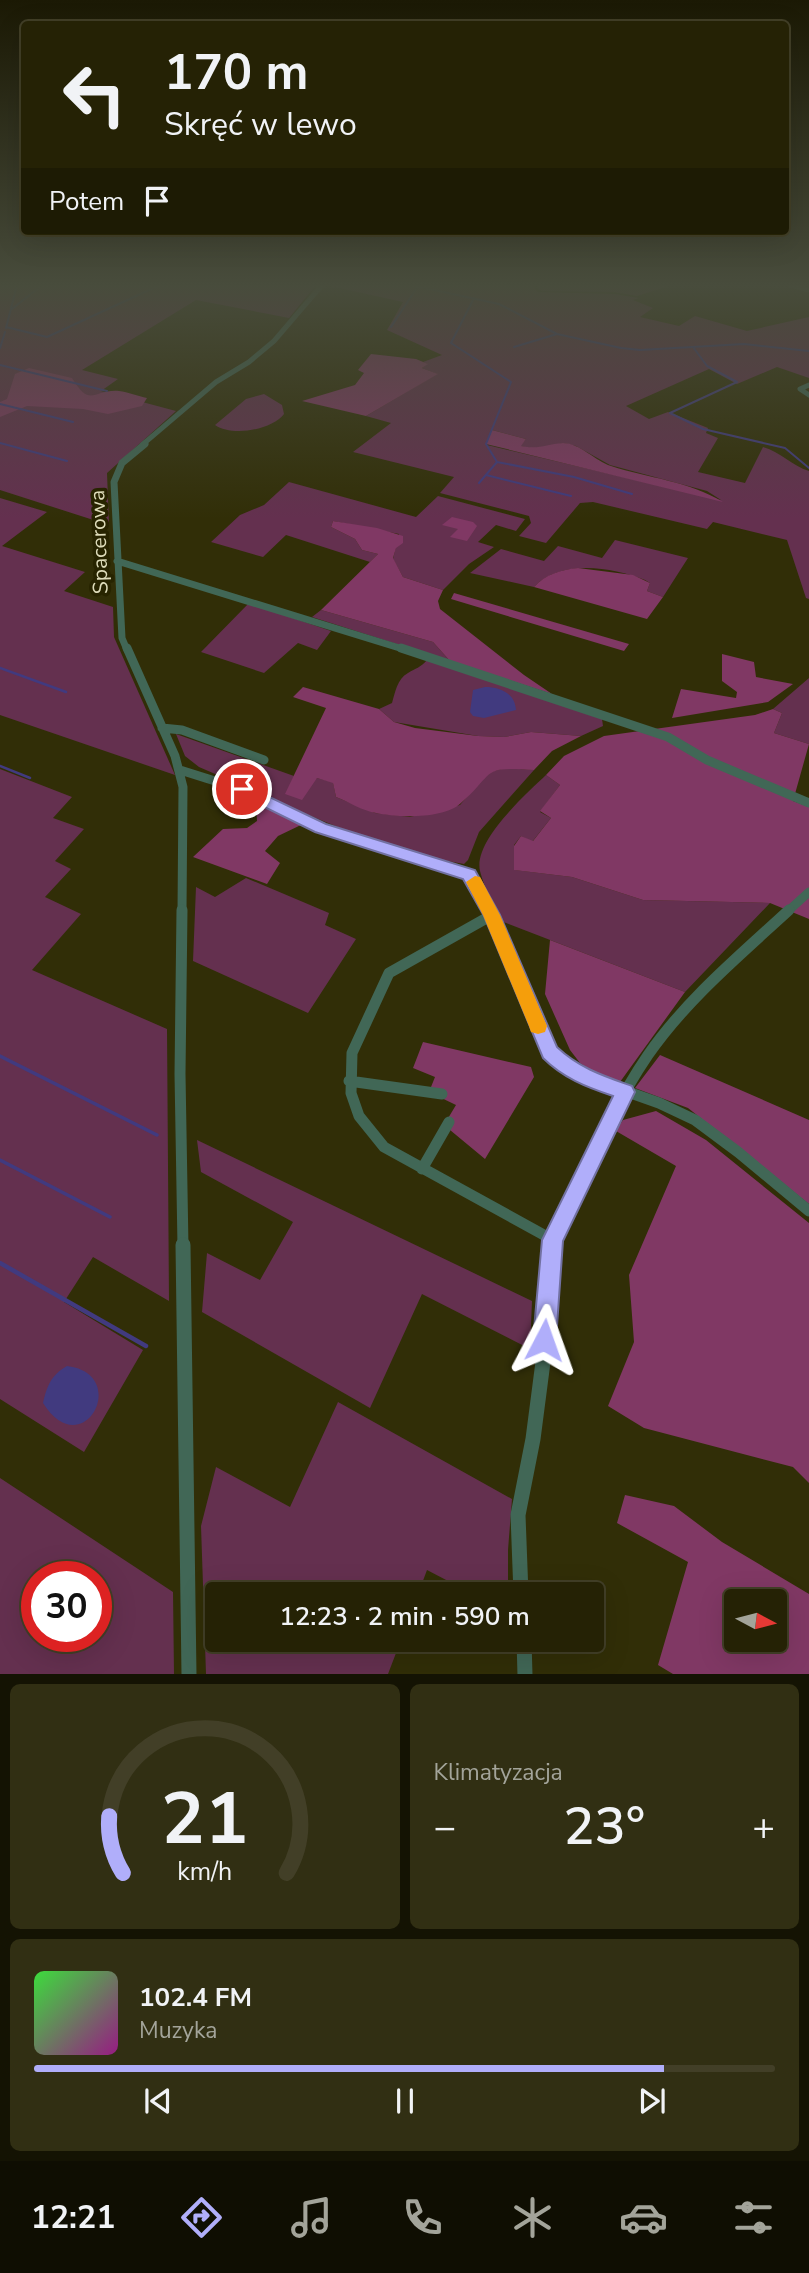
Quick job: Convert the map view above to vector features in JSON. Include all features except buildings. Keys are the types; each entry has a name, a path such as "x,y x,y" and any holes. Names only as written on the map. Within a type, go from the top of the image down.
{"street":[{"name":"Spacerowa","path":"162,728 122,638 114,482 117,470 216,382 247,363"},
{"path":"809,385 800,389 809,395"},
{"path":"117,561 423,655 648,730 668,737 718,765 809,803"},
{"path":"189,1674 180,1074 183,787 180,770 162,728 182,730 264,760"},
{"path":"180,770 222,781 333,832 469,874 492,915 550,1053 563,1065 587,1079 695,1120 809,1211"},
{"path":"521,1582 517,1540 519,1505 533,1439 543,1362 553,1240 625,1092 649,1054 698,994 809,892"},
{"path":"492,915 389,973 352,1053 349,1081 355,1111 363,1126 384,1147 553,1240"},
{"path":"349,1081 442,1094"},
{"path":"422,1169 449,1122"},
{"path":"524,1652 525,1674"}],"shaded area":[{"path":"0,363 93,363 82,370 118,379 101,391 176,411 107,473 109,525 0,490"},
{"path":"364,363 426,363 428,364 422,368 438,374 366,416 302,401 355,385 364,373 358,370"},
{"path":"809,363 809,378 777,367 737,384 709,369 626,406 649,419 668,412 708,428 706,433 718,438 698,472 745,483 763,447 809,471 809,599 806,598 787,540 713,522 707,529 593,502 580,503 546,543 519,536 531,523 529,516 440,493 454,477 353,452 391,423 366,416 437,374 422,368 427,364","holes":["492,430 526,439 520,446 535,449 564,443 576,446 610,465 707,491 721,500 487,445"]},
{"path":"29,368 72,378 88,395 119,391 147,398 142,406 108,414 83,409 27,406 0,417 0,402 7,399 15,374"},
{"path":"264,394 282,405 284,414 278,420 261,428 241,431 222,429 215,425 246,399"},
{"path":"492,430 526,439 521,446 569,444 611,466 696,489 723,502 486,444"},
{"path":"289,482 416,517 438,496 525,519 516,531 496,525 478,542 494,547 469,564 443,590 403,577 393,559 399,534 333,521 331,527 355,539 362,550 378,554 370,562 286,535 263,557 211,542 240,515 264,505"},
{"path":"0,498 47,512 2,546 85,572 64,591 113,607 114,637 175,775 0,715"},
{"path":"452,517 473,522 477,526 467,541 450,537 458,529 442,525"},
{"path":"333,521 377,528 403,536 403,543 396,548 393,558 403,577 443,590 438,601 440,609 552,694 450,661 433,642 321,610 378,554 362,550 355,539 331,527"},
{"path":"615,540 688,558 663,597 647,591 650,583 645,580 602,569 558,572 534,587 470,573 501,549 544,561 558,546 602,558"},
{"path":"578,568 633,575 650,583 647,591 663,597 647,619 534,587 554,573"},
{"path":"454,593 629,644 624,651 451,599"},
{"path":"249,603 331,631 317,650 298,643 264,673 201,652"},
{"path":"321,610 433,642 450,661 312,617"},
{"path":"722,654 754,662 756,677 793,684 768,702 672,718 681,689 736,698 737,692 722,681"},
{"path":"427,660 602,719 603,726 581,736 531,732 504,737 478,736 394,722 379,709 392,703 401,679"},
{"path":"809,678 809,744 774,733 782,713 773,709"},
{"path":"303,687 379,709 394,722 415,728 478,736 504,737 531,732 581,736 552,751 534,770 505,769 490,773 461,803 444,812 432,815 385,815 336,797 333,783 317,778 302,800 285,794 326,708 293,697"},
{"path":"485,687 506,692 513,699 516,710 484,718 473,716 470,712 473,690"},
{"path":"773,709 782,713 774,733 809,744 793,801 809,807 809,919 770,903 643,900 572,877 514,870 514,846 521,836 533,841 551,818 540,811 560,785 546,775 564,756 604,736 755,715"},
{"path":"176,734 294,776 286,794 317,778 333,782 336,797 375,813 410,817 460,805 487,773 505,768 534,770 479,832 464,864 396,848 362,836 199,767 185,756"},
{"path":"0,769 72,797 53,818 84,829 55,861 71,869 45,897 81,914 32,970 167,1029 169,1301 93,1257 64,1302 143,1350 84,1452 0,1399"},
{"path":"546,775 560,785 540,812 551,818 532,842 521,836 514,845 515,870 572,877 643,900 770,903 685,992 501,921 482,877 480,859 493,832 503,819"},
{"path":"256,805 270,806 303,824 278,836 265,851 280,863 267,884 193,857 223,829 247,828 257,821"},
{"path":"246,878 329,913 325,925 356,939 308,1013 193,961 196,887 215,897"},
{"path":"550,940 685,992 620,1082 595,1073 580,1063 570,1050 545,994"},
{"path":"423,1042 531,1067 534,1077 485,1159 444,1125 456,1105 429,1092 435,1077 413,1068"},
{"path":"660,1055 809,1120 809,1204 688,1108 635,1088"},
{"path":"656,1111 706,1140 809,1223 809,1483 793,1467 644,1428 608,1406 634,1342 629,1275 676,1166 616,1131 623,1120"},
{"path":"197,1140 532,1301 530,1349 422,1294 370,1408 202,1312 207,1253 260,1280 293,1222 201,1172"},
{"path":"67,1366 86,1372 96,1384 99,1398 94,1411 85,1421 73,1425 58,1420 43,1403 50,1382"},
{"path":"338,1402 512,1499 508,1582 450,1582 427,1570 422,1582 205,1582 205,1644 201,1526 216,1467 290,1507"},
{"path":"0,1478 173,1592 174,1674 0,1674"},
{"path":"625,1495 674,1506 722,1542 809,1594 809,1674 673,1674 658,1665 688,1562 617,1523"},
{"path":"205,1652 396,1652 388,1674 206,1674"}],"waterway":[{"path":"482,363 511,382 486,444 497,462"},
{"path":"705,363 737,382 670,413 703,429 785,448 809,468"},
{"path":"0,365 107,391"},
{"path":"0,404 73,422"},
{"path":"0,443 67,461"},
{"path":"479,483 497,462"},
{"path":"497,462 574,477 632,494"},
{"path":"486,475 571,496"},
{"path":"0,668 66,692"},
{"path":"0,766 30,778"},
{"path":"0,1056 157,1135"},
{"path":"0,1160 110,1217"},
{"path":"0,1263 146,1346"}],"slow traffic":[{"path":"475,882 492,915 538,1026"}],"route":[{"path":"242,789 320,828 469,874 492,915 550,1053 563,1065 587,1079 625,1092 553,1240 544,1340"}]}
